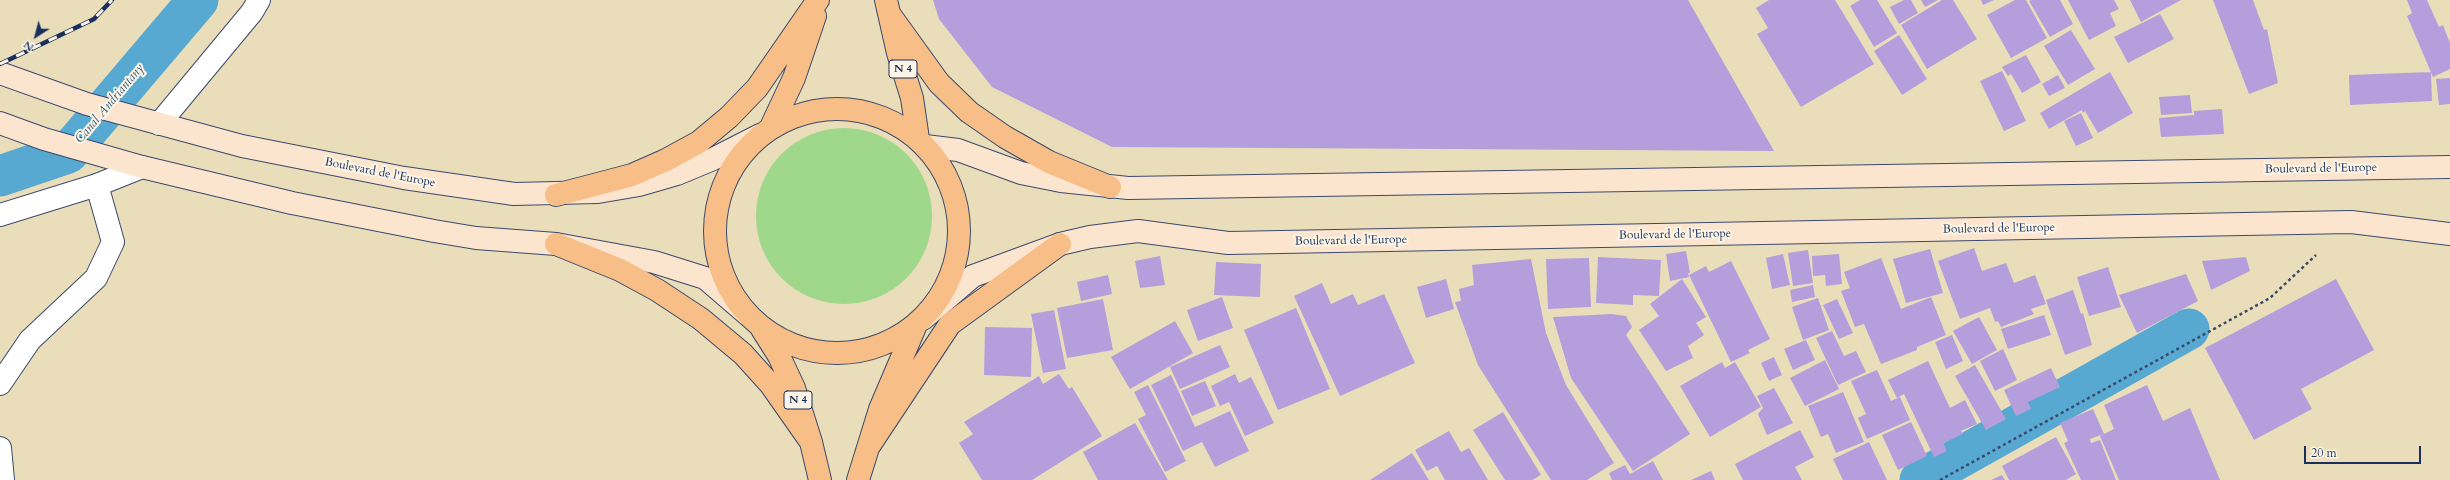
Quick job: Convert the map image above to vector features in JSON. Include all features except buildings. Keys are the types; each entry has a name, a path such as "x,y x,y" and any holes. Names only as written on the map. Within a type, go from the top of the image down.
{"main road":[{"path":"766,131 794,78 819,0"},
{"path":"556,195 632,174 666,160 699,142 729,117 757,88 819,0"},
{"path":"888,7 939,83 969,112 1005,137 1049,162 1110,187"},
{"name":"N 4","path":"888,7 898,53 912,98 922,142"},
{"name":"Boulevard de l'Europe","path":"0,73 87,104 150,122 249,147 404,178 514,194 556,195 598,192 639,185 677,174 713,159 766,131"},
{"path":"754,321 729,287 717,255 714,222 721,188 737,159 766,131 799,113 830,108 862,110 892,121 922,142 948,177 959,214 958,252 946,289 919,323 880,409 858,480"},
{"path":"0,123 44,139 142,167 225,188 413,227 476,238 556,244 654,262 705,278 754,321 790,344 823,353 857,352 890,342 919,323"},
{"name":"Boulevard de l'Europe","path":"922,142 958,150 1021,173 1110,187 2450,167"},
{"name":"Boulevard de l'Europe","path":"919,323 973,276 1060,244 1090,237 1138,231 1228,243 2351,222 2450,234"},
{"path":"556,244 620,270 657,290 701,319 748,359 771,385 811,442"},
{"path":"869,446 950,324 1060,244"},
{"name":"N 4","path":"754,321 779,356 794,388 811,442 820,480"}],"street":[{"path":"150,122 252,12 259,0"},
{"path":"0,215 98,185 142,167"},
{"path":"0,384 30,340 96,278 113,242 98,185"},
{"path":"0,448 3,480"}],"path":[{"path":"1940,480 2270,298 2351,222"}],"green space":[{"path":"835,128 853,128 870,132 885,138 900,148 912,160 922,175 928,190 932,207 932,225 928,242 922,257 912,272 900,284 885,294 870,300 853,304 835,304 818,300 803,294 788,284 776,272 766,257 760,242 756,225 756,207 760,190 766,175 776,160 788,148 803,138 818,132"}],"waterway":[{"name":"Canal Andriantany","path":"0,176 68,153 198,0"},
{"path":"1920,480 2189,329"}],"railway":[{"path":"0,64 94,19 112,0"}]}
